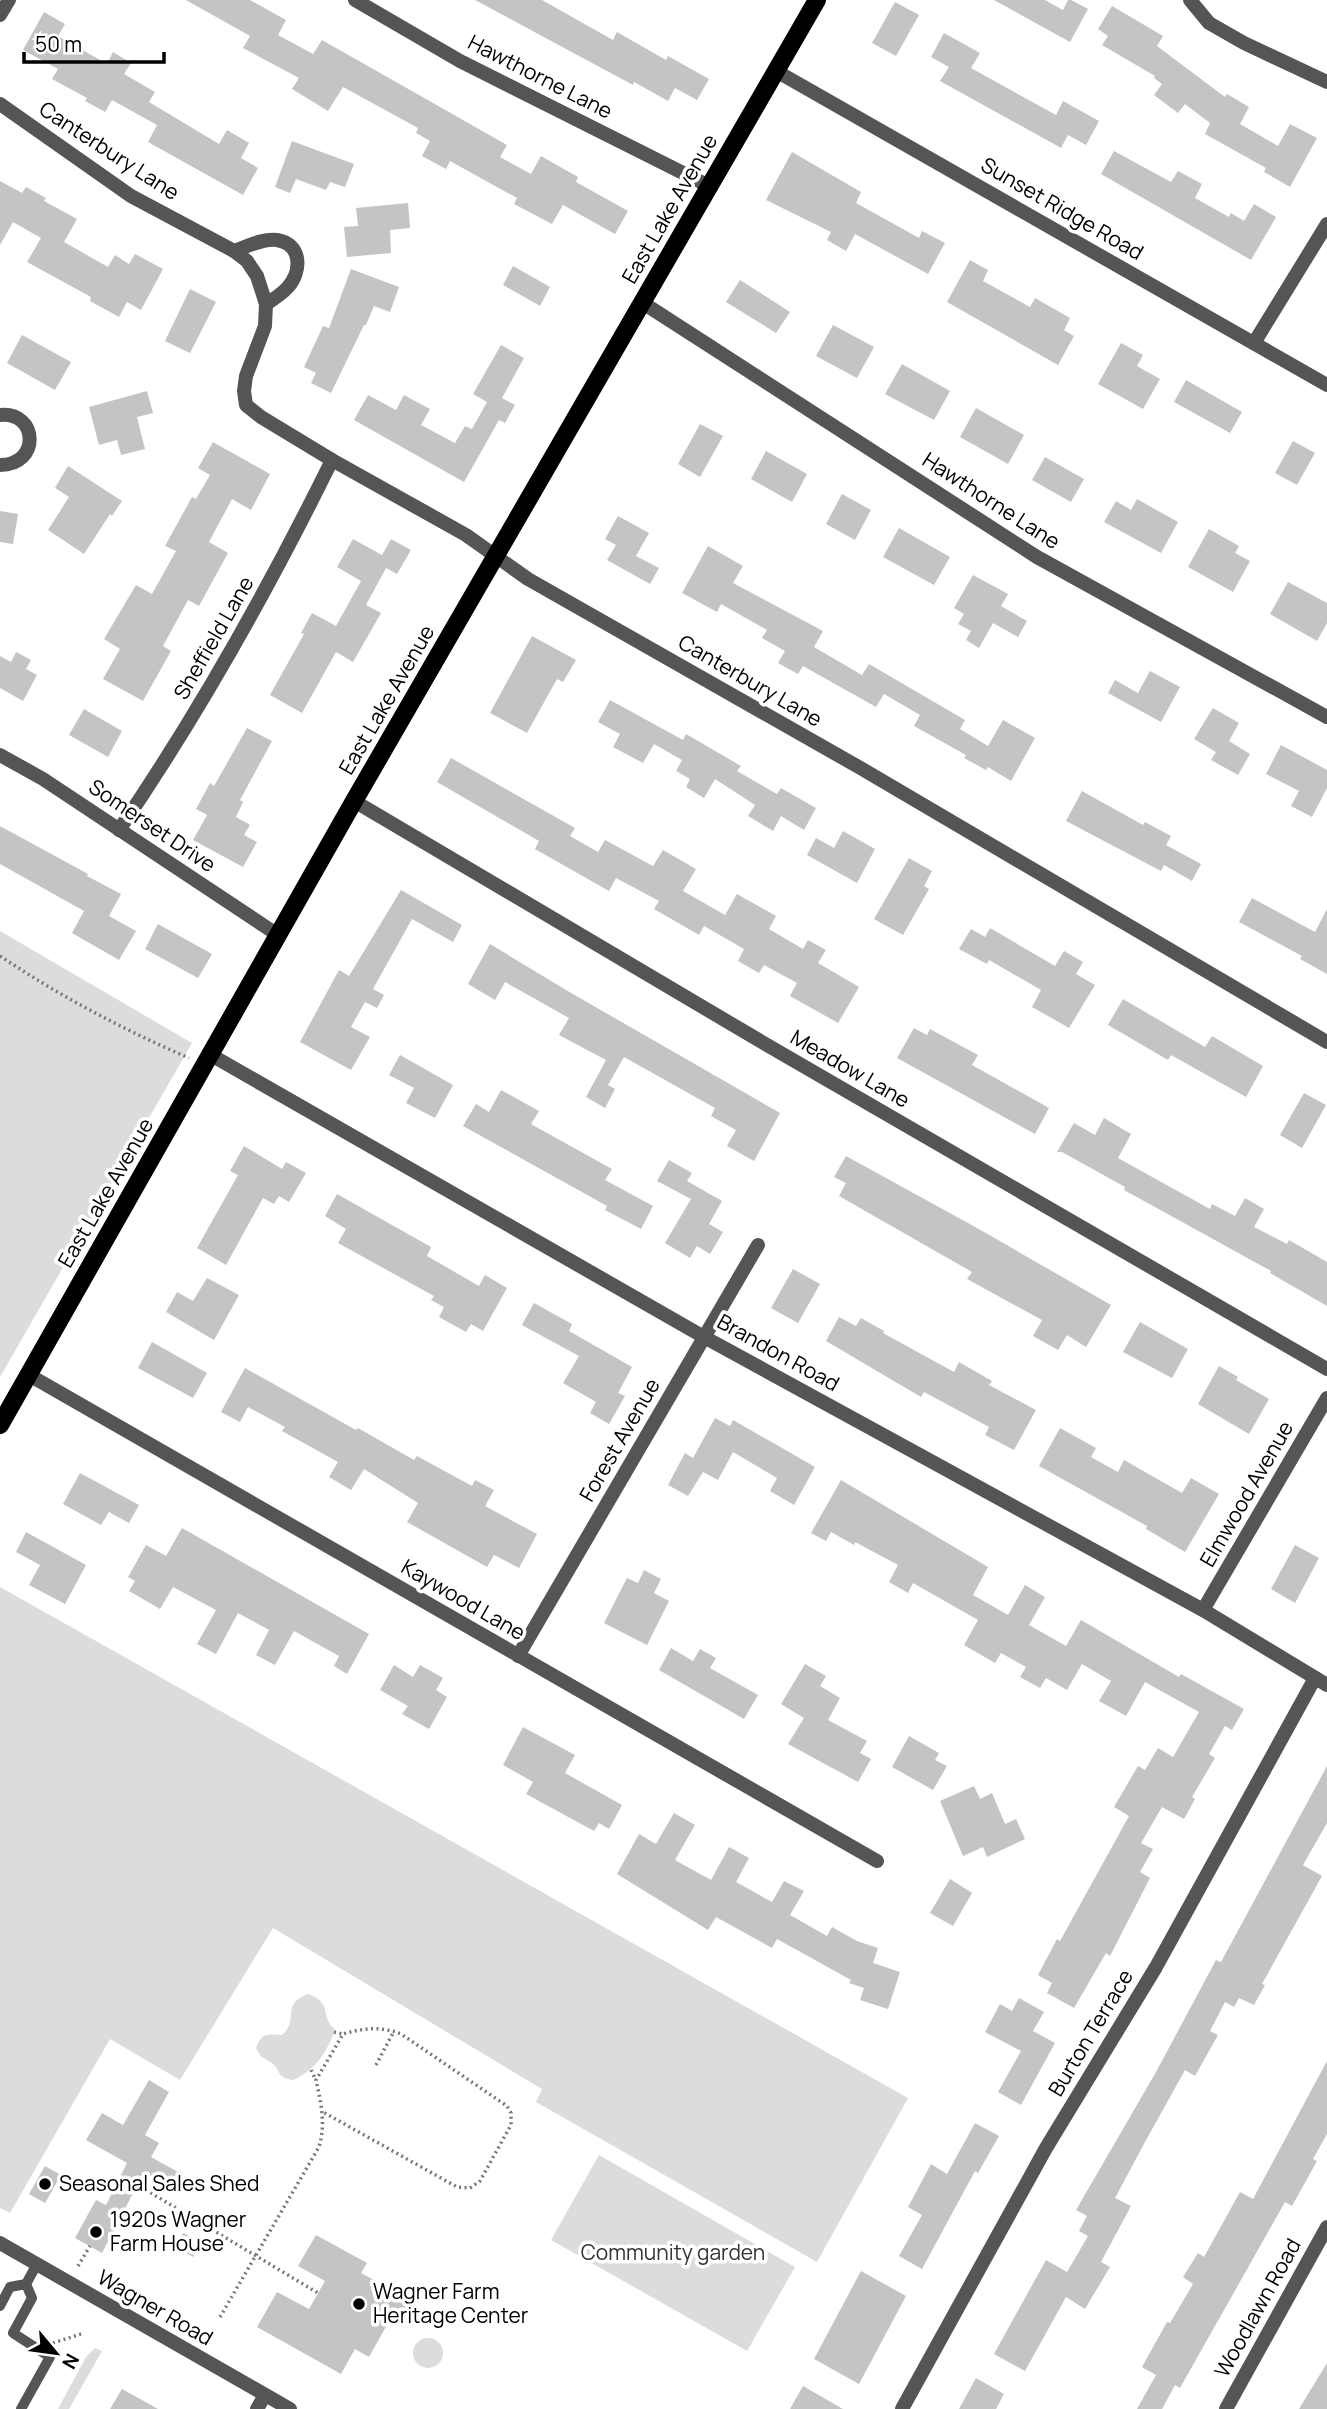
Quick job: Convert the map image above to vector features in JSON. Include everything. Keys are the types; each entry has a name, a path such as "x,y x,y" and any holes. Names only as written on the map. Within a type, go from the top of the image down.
{"main road":[{"name":"East Lake Avenue","path":"0,1425 354,801 817,0"}],"street":[{"path":"0,15 9,0"},
{"name":"Hawthorne Lane","path":"355,0 460,61 709,186"},
{"path":"1190,0 1209,23 1244,43 1327,82"},
{"name":"Sunset Ridge Road","path":"776,71 1327,385"},
{"name":"Canterbury Lane","path":"0,104 131,196 234,251 247,261 257,276 266,304 265,326 246,376 244,391 246,405 261,417 466,535 528,579 857,766 1327,1042"},
{"path":"1254,343 1327,224"},
{"path":"234,251 276,240 294,250 299,266 296,275 289,287 266,304"},
{"name":"Hawthorne Lane","path":"643,303 1037,557 1327,717"},
{"path":"0,415 13,415 22,421 28,428 30,441 28,450 21,459 13,464 0,465"},
{"name":"Sheffield Lane","path":"119,830 159,771 235,647 275,576 332,460"},
{"name":"Somerset Drive","path":"0,755 43,779 278,935"},
{"name":"Meadow Lane","path":"354,801 767,1045 1327,1369"},
{"name":"Brandon Road","path":"208,1060 704,1337 1203,1610 1321,1681"},
{"name":"Forest Avenue","path":"517,1656 758,1245"},
{"name":"Kaywood Lane","path":"29,1375 877,1861"},
{"name":"Elmwood Avenue","path":"1203,1610 1327,1398"},
{"name":"Burton Terrace","path":"902,2409 1046,2148 1156,1967 1321,1681"},
{"name":"Woodlawn Road","path":"1226,2409 1327,2227"},
{"name":"Wagner Road","path":"0,2243 290,2409"},
{"path":"257,2409 265,2395"}],"lane":[{"path":"26,2284 37,2264"},
{"path":"0,2306 10,2287 26,2284"},
{"path":"21,2409 50,2357 13,2333 32,2298 26,2284"}],"path":[{"path":"0,956 46,986 134,1035 208,1060"},
{"path":"323,2112 457,2187 470,2188 480,2181 510,2125 507,2106 394,2031 366,2028 343,2034 334,2032"},
{"path":"376,2065 394,2031"},
{"path":"316,2080 343,2034"},
{"path":"220,2317 319,2147 323,2133 323,2112 311,2070"},
{"path":"141,2187 318,2293"},
{"path":"78,2266 90,2246"},
{"path":"36,2348 84,2333"}],"green space":[{"path":"0,931 192,1043 0,1377"},
{"path":"0,1587 908,2098 817,2262 536,2102 542,2089 273,1928 180,2080 110,2039 10,2213 0,2208"},
{"path":"308,1994 321,2002 330,2024 335,2029 320,2059 301,2076 293,2080 287,2079 261,2056 256,2048 260,2039 266,2036 282,2035 290,2024 292,2007"},
{"name":"Community garden","path":"599,2155 795,2267 747,2351 551,2240"},
{"path":"428,2338 439,2342 443,2353 439,2364 428,2368 417,2364 413,2353 417,2342"},
{"path":"95,2348 102,2351 69,2409 58,2409 86,2357"}],"building":[{"path":"186,0 250,0 286,20 278,35 313,54 322,40 507,145 500,157 531,174 541,156 578,177 576,182 628,211 615,234 563,205 552,224 514,204 517,198 450,161 446,169 422,156 430,141 416,133 418,128 343,87 328,111 292,89 299,78 243,48 250,36"},
{"path":"475,0 542,0 613,40 617,32 666,60 668,56 709,79 697,100 675,88 668,101"},
{"path":"994,0 1045,0 1063,10 1068,0 1071,0 1088,9 1070,42"},
{"path":"895,2 919,15 896,56 872,43"},
{"path":"1112,6 1163,36 1157,46 1225,97 1227,94 1249,107 1240,124 1278,146 1290,124 1317,138 1290,187 1264,172 1266,168 1205,134 1210,123 1185,104 1178,113 1154,95 1162,84 1155,76 1102,45 1108,36 1098,29"},
{"path":"44,12 65,24 58,36 107,64 113,52 131,63 124,74 155,92 149,102 219,144 227,130 249,143 241,158 258,168 243,195 148,142 157,125 112,100 105,112 85,101 87,98 52,79 58,69 23,50"},
{"path":"944,33 980,53 971,68 1056,115 1063,101 1099,121 1086,145 1068,135 1061,148 940,81 949,67 931,57"},
{"path":"292,141 354,164 345,187 330,182 326,190 296,179 290,193 275,187"},
{"path":"1114,151 1171,182 1178,171 1202,184 1195,198 1229,217 1231,213 1244,221 1254,204 1276,217 1251,260 1101,174"},
{"path":"792,152 861,192 856,203 919,238 922,231 945,243 928,274 855,234 846,251 827,240 831,232 766,200"},
{"path":"0,181 22,193 26,187 46,198 44,201 77,219 64,242 108,267 115,255 129,264 135,254 163,269 141,310 127,302 119,317 90,301 91,297 27,262 41,238 13,222 0,245"},
{"path":"408,203 410,228 390,230 391,253 347,257 344,227 358,226 356,208"},
{"path":"970,260 988,270 983,281 1030,307 1035,298 1070,318 1064,330 1074,336 1058,365 947,302"},
{"path":"513,266 550,287 540,306 503,285"},
{"path":"351,269 399,287 390,312 374,306 331,393 311,383 316,373 304,367 323,326 329,328"},
{"path":"740,280 790,312 776,333 726,302"},
{"path":"190,289 216,302 190,353 165,341"},
{"path":"833,325 874,347 857,378 816,356"},
{"path":"22,335 71,362 55,390 7,363"},
{"path":"1121,343 1143,355 1137,366 1160,379 1143,409 1098,384"},
{"path":"501,345 524,358 502,398 515,405 505,423 499,420 464,482 354,420 368,395 396,410 404,395 430,409 421,425 455,443 465,426 472,429 487,402 473,394"},
{"path":"902,364 950,391 934,420 885,394"},
{"path":"1186,380 1242,412 1230,433 1174,402"},
{"path":"147,391 153,413 137,417 145,449 121,455 117,440 99,445 89,407"},
{"path":"976,408 1024,435 1008,464 960,437"},
{"path":"700,424 723,436 700,477 678,464"},
{"path":"1293,441 1315,453 1297,485 1275,473"},
{"path":"213,442 270,474 251,510 232,499 209,542 228,553 199,606 188,600 163,646 171,651 143,701 103,679 120,649 104,639 136,585 152,594 176,551 165,546 192,497 196,499 210,475 198,468"},
{"path":"766,451 807,474 792,502 751,479"},
{"path":"1045,457 1084,479 1071,502 1032,480"},
{"path":"68,466 122,501 112,516 110,514 84,554 48,530 69,497 55,488"},
{"path":"842,494 871,510 855,540 826,524"},
{"path":"1137,499 1178,522 1161,553 1104,522 1116,501 1131,510"},
{"path":"0,511 18,514 13,544 0,542"},
{"path":"618,516 649,533 636,556 659,568 650,584 607,560 616,545 605,539"},
{"path":"899,528 950,557 934,585 883,557"},
{"path":"1209,529 1239,546 1235,553 1250,561 1233,592 1188,567"},
{"path":"353,539 382,555 391,539 411,550 397,574 386,568 366,605 381,613 353,662 336,652 302,713 270,695 304,634 301,633 312,613 336,626 361,581 337,567"},
{"path":"708,546 743,566 733,583 823,631 814,647 862,675 869,664 965,720 960,729 988,746 1003,720 1035,738 1011,781 988,767 986,770 964,758 966,755 914,726 920,715 884,694 876,707 803,666 798,674 778,663 785,651 762,638 767,630 721,604 717,612 682,593"},
{"path":"973,575 1008,594 1001,606 1027,621 1018,637 993,623 979,648 966,640 971,631 958,624 964,614 954,608"},
{"path":"1288,582 1327,603 1327,623 1317,641 1270,614"},
{"path":"532,636 576,660 563,682 557,679 527,733 490,713"},
{"path":"16,652 31,660 26,669 37,675 23,701 0,688 0,656 11,662"},
{"path":"1150,671 1180,687 1161,722 1108,693 1115,680 1138,693"},
{"path":"610,700 683,740 686,734 741,766 737,771 777,794 781,788 816,808 804,830 781,816 773,831 748,816 755,805 715,779 704,798 686,787 690,779 676,771 682,760 654,744 643,763 613,747 620,734 598,722"},
{"path":"1213,708 1239,723 1229,741 1250,754 1238,775 1211,760 1216,752 1194,739"},
{"path":"84,709 122,731 108,757 69,735"},
{"path":"247,728 272,741 240,800 243,802 236,817 250,825 244,835 257,842 243,867 193,840 207,815 196,809 210,783 214,786"},
{"path":"1281,745 1327,770 1327,788 1312,817 1291,806 1299,791 1266,774"},
{"path":"451,758 575,828 570,836 598,852 605,840 653,866 663,850 696,869 683,891 725,915 737,894 776,916 769,929 803,949 808,940 826,950 818,963 859,987 838,1023 790,996 797,983 764,965 759,973 738,961 744,949 704,926 699,935 654,909 659,901 616,878 609,891 535,849 539,841 437,782"},
{"path":"1082,791 1143,825 1145,822 1171,836 1166,845 1201,864 1192,881 1164,865 1161,871 1066,821"},
{"path":"0,826 121,894 109,916 136,931 119,960 72,933 84,911 0,864"},
{"path":"843,831 875,849 857,883 807,855 816,838 834,848"},
{"path":"909,858 932,871 924,886 929,889 903,935 874,919"},
{"path":"401,890 462,925 453,942 412,919 373,989 384,995 377,1008 365,1002 351,1027 370,1037 351,1070 300,1042 339,970 349,976"},
{"path":"1252,898 1315,932 1327,909 1327,974 1300,959 1302,956 1239,922"},
{"path":"158,924 212,954 198,978 145,949"},
{"path":"990,928 1055,966 1064,951 1083,962 1076,974 1095,985 1069,1028 1032,1007 1041,990 989,960 987,964 959,949 971,929 985,937"},
{"path":"490,944 780,1113 754,1161 727,1146 736,1130 711,1116 715,1108 624,1057 608,1085 615,1089 605,1108 586,1097 606,1060 559,1035 569,1018 505,982 495,1000 468,984"},
{"path":"1123,999 1205,1047 1212,1036 1263,1066 1246,1097 1171,1055 1168,1060 1108,1025"},
{"path":"914,1028 927,1035 930,1029 978,1055 972,1065 1049,1108 1035,1134 897,1058"},
{"path":"400,1055 453,1085 435,1118 406,1103 414,1088 389,1075"},
{"path":"501,1090 539,1111 531,1124 612,1169 605,1180 653,1206 641,1229 605,1210 607,1206 463,1126 476,1104 489,1112"},
{"path":"1304,1093 1326,1105 1302,1148 1280,1135"},
{"path":"1104,1118 1131,1134 1118,1158 1210,1209 1212,1204 1235,1216 1245,1198 1264,1209 1254,1227 1287,1244 1289,1240 1327,1262 1327,1306 1270,1273 1271,1271 1124,1190 1125,1187 1062,1152 1057,1152 1074,1123 1095,1135"},
{"path":"244,1146 282,1169 286,1162 306,1173 289,1202 279,1196 274,1204 263,1198 226,1265 197,1248 238,1175 230,1171"},
{"path":"846,1156 1111,1305 1086,1347 1067,1335 1058,1350 1033,1336 1042,1320 967,1279 972,1272 839,1196 846,1183 834,1177"},
{"path":"669,1160 692,1173 687,1181 722,1201 709,1224 723,1232 710,1254 697,1246 690,1258 665,1243 691,1199 657,1181"},
{"path":"337,1194 431,1247 427,1256 479,1286 485,1275 507,1288 483,1331 471,1324 466,1332 439,1317 444,1307 431,1300 434,1296 338,1243 346,1229 325,1216"},
{"path":"793,1269 820,1284 798,1323 771,1308"},
{"path":"207,1278 239,1295 214,1340 166,1312 177,1292 193,1301"},
{"path":"534,1303 572,1324 569,1331 632,1367 618,1393 625,1396 609,1424 590,1413 596,1402 563,1383 579,1356 522,1325"},
{"path":"839,1317 856,1326 861,1318 954,1372 959,1362 992,1381 989,1385 1036,1410 1014,1450 985,1435 989,1427 924,1392 921,1397 826,1341"},
{"path":"1140,1322 1188,1349 1172,1378 1123,1352"},
{"path":"152,1342 207,1373 193,1398 138,1368"},
{"path":"1219,1366 1238,1377 1236,1380 1269,1399 1249,1434 1198,1404"},
{"path":"245,1368 414,1460 417,1456 472,1486 475,1480 494,1490 485,1506 537,1534 519,1568 494,1555 487,1567 407,1522 418,1503 364,1469 351,1490 329,1477 338,1462 282,1431 285,1427 248,1407 240,1422 221,1412"},
{"path":"715,1418 730,1426 733,1420 815,1467 794,1505 770,1491 777,1478 733,1452 718,1480 703,1472 688,1496 668,1485 685,1453 693,1458"},
{"path":"1060,1428 1096,1448 1091,1457 1118,1472 1124,1460 1182,1493 1191,1478 1219,1494 1185,1552 1146,1529 1147,1526 1039,1466"},
{"path":"80,1473 139,1505 129,1523 109,1512 101,1525 63,1504"},
{"path":"841,1480 988,1567 973,1595 1008,1615 1025,1585 1045,1597 1029,1625 1066,1646 1081,1620 1179,1677 1181,1674 1244,1709 1232,1730 1225,1726 1209,1754 1215,1758 1192,1797 1195,1799 1184,1819 1162,1807 1141,1843 1153,1849 1140,1872 1150,1878 1110,1956 1106,1953 1074,2008 1047,1993 1052,1983 1038,1975 1057,1939 1060,1941 1129,1816 1114,1807 1138,1766 1145,1770 1158,1748 1173,1757 1199,1712 1145,1682 1126,1716 1099,1701 1111,1681 1082,1664 1067,1690 1046,1678 1040,1688 1020,1677 1026,1667 1001,1653 995,1663 964,1645 978,1620 913,1583 908,1593 889,1582 898,1565 855,1542 854,1545 831,1532 826,1541 811,1533"},
{"path":"182,1528 369,1634 347,1674 334,1666 339,1656 294,1631 275,1665 256,1655 269,1630 238,1613 216,1654 197,1644 216,1610 173,1587 160,1609 129,1591 135,1581 128,1577 146,1545 166,1556"},
{"path":"26,1532 86,1565 65,1604 29,1585 40,1565 16,1552"},
{"path":"1295,1545 1319,1558 1295,1603 1271,1589"},
{"path":"644,1570 661,1579 654,1593 669,1601 647,1645 604,1623 627,1578 638,1583"},
{"path":"671,1648 693,1661 700,1649 716,1658 710,1668 758,1695 744,1719 659,1670"},
{"path":"805,1664 826,1676 820,1686 840,1698 828,1720 867,1741 860,1753 871,1759 858,1782 788,1744 804,1718 781,1704"},
{"path":"394,1665 413,1677 420,1665 443,1678 436,1690 447,1697 429,1729 402,1714 408,1706 380,1690"},
{"path":"523,1727 575,1755 565,1773 622,1805 609,1829 599,1823 594,1831 526,1794 533,1782 503,1765"},
{"path":"909,1736 939,1753 935,1760 947,1766 933,1790 892,1767"},
{"path":"1327,1766 1327,1823 1303,1865 1322,1876 1262,1984 1265,1985 1254,2005 1239,1998 1234,2007 1225,2002 1210,2031 1218,2035 1195,2076 1185,2070 1145,2142 1115,2198 1131,2206 1101,2262 1110,2267 1085,2309 1066,2297 1025,2371 994,2354 1046,2260 1067,2272 1088,2236 1079,2231 1087,2216 1076,2210 1156,2072 1216,1960 1221,1962"},
{"path":"974,1786 980,1799 992,1793 1005,1824 1016,1819 1025,1839 987,1857 983,1847 963,1856 940,1801"},
{"path":"674,1813 695,1825 675,1860 711,1880 729,1847 749,1858 736,1882 772,1902 784,1881 804,1891 790,1915 827,1936 832,1927 857,1941 878,1948 873,1963 900,1972 888,2009 860,2000 864,1988 849,1983 851,1980 777,1939 772,1948 716,1917 708,1930 617,1874 639,1834 656,1844"},
{"path":"950,1879 972,1893 953,1926 930,1913"},
{"path":"1019,1998 1044,2012 1033,2031 1055,2043 1021,2105 998,2092 1021,2051 985,2032 1000,2004 1012,2011"},
{"path":"1327,2061 1327,2134 1313,2159 1317,2161 1292,2206 1285,2202 1180,2388 1175,2385 1162,2409 1137,2409 1156,2375 1142,2367 1167,2322 1170,2323 1193,2284 1183,2277 1198,2253 1204,2257 1240,2192 1253,2199"},
{"path":"149,2080 169,2092 145,2135 159,2143 151,2157 178,2172 170,2187 144,2172 102,2253 75,2238 96,2200 106,2205 127,2163 86,2140 102,2113 123,2125"},
{"path":"975,2123 999,2136 978,2173 975,2171 922,2269 899,2256 922,2215 908,2207 931,2164 947,2174"},
{"name":"Seasonal Sales Shed","path":"45,2166 61,2175 45,2203 29,2194"},
{"path":"183,2233 201,2242 193,2257 176,2247"},
{"name":"Wagner Farm Heritage Center","path":"316,2235 367,2263 361,2273 410,2299 398,2319 392,2316 369,2357 355,2349 341,2374 257,2327 277,2292 309,2309 325,2281 298,2266"},
{"path":"861,2271 906,2296 859,2384 814,2359"},
{"path":"1327,2363 1327,2409 1299,2409"},
{"path":"976,2378 1004,2394 996,2409 959,2409"},
{"path":"803,2386 843,2409 790,2409"},
{"path":"122,2389 158,2409 110,2409"}],"place":[{"name":"Seasonal Sales Shed","path":"45,2184"},
{"name":"1920s Wagner Farm House","path":"96,2232"},
{"name":"Wagner Farm Heritage Center","path":"359,2304"}]}
